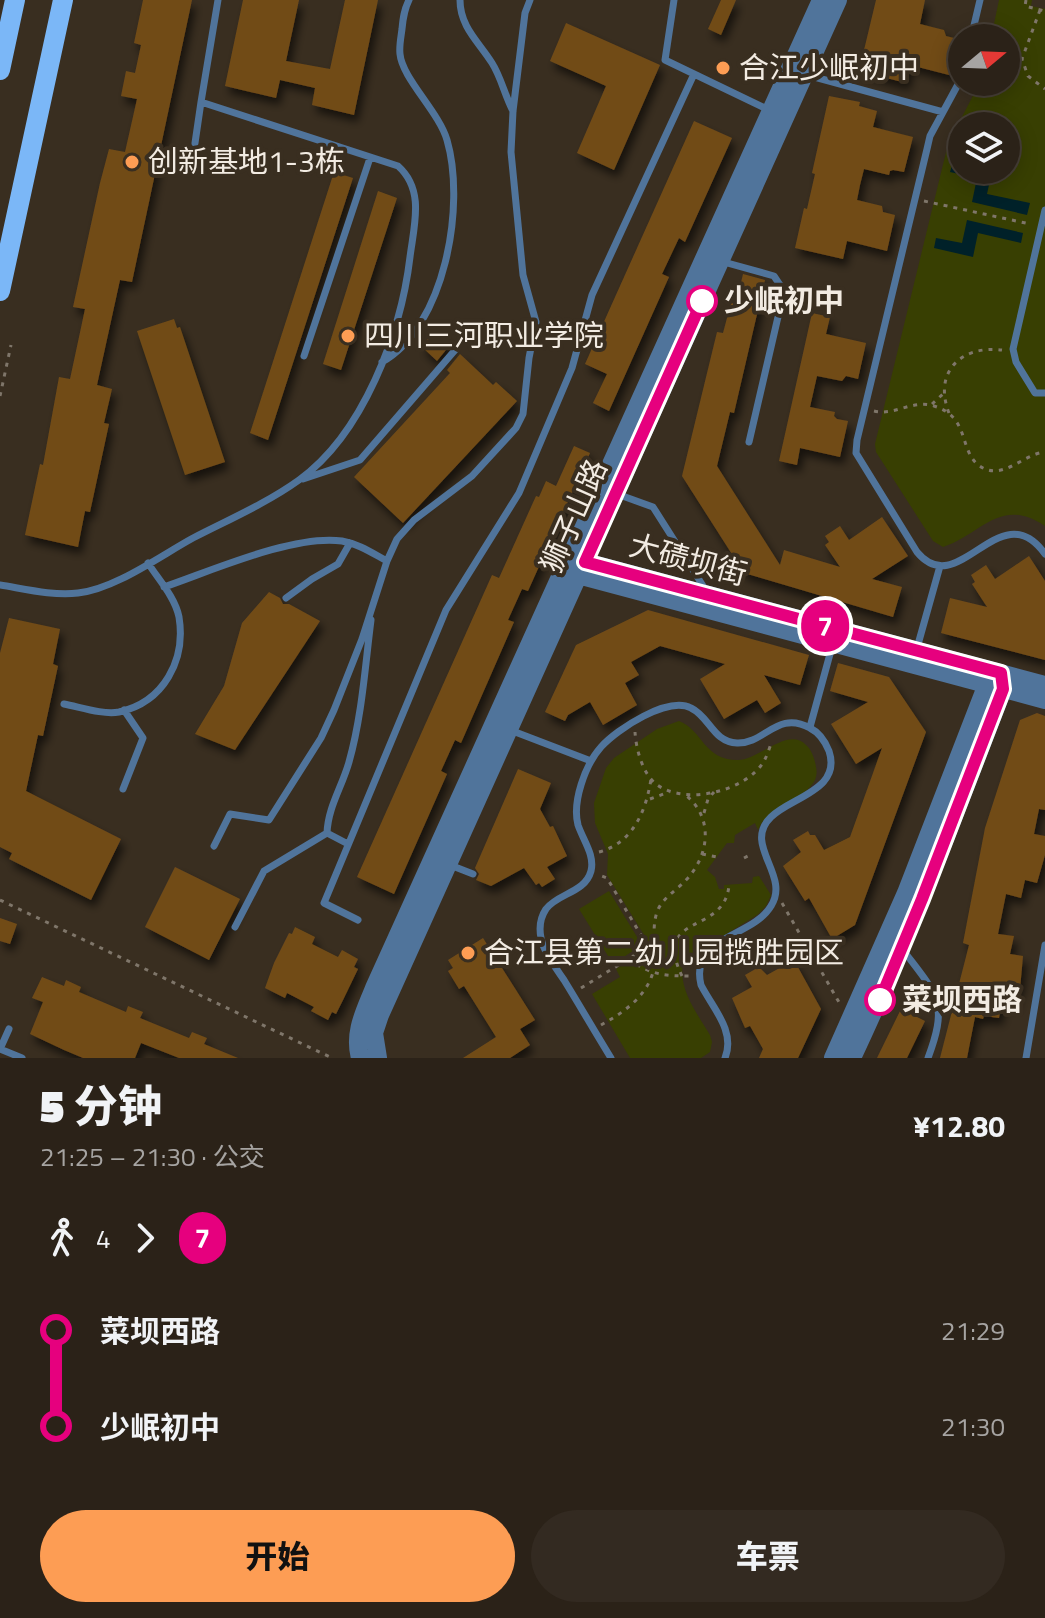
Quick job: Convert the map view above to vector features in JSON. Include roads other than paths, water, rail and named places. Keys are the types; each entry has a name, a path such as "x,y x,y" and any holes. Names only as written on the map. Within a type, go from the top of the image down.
{"main road":[{"path":"0,70 15,0"},
{"path":"0,291 63,0"}],"street":[{"name":"狮子山路","path":"360,1058 357,1039 365,1010 577,567 778,114 821,0"},
{"name":"狮子山路","path":"778,114 804,74 838,0"},
{"name":"狮子山路","path":"577,567 615,493 712,259"},
{"name":"大碛坝街","path":"577,567 709,595 834,636 916,650 1045,700"},
{"name":"大碛坝街","path":"577,567 997,682 1045,685"},
{"path":"852,1058 902,949 997,682"},
{"path":"833,1058 997,682"},
{"name":"狮子山路","path":"378,1058 374,1033 380,1015 448,864 501,727"}],"lane":[{"path":"195,143 218,0"},
{"path":"382,362 395,355 421,321 443,277 451,238 454,167 446,136 399,55 404,11 409,0"},
{"path":"460,0 460,11 470,36 494,65 513,111"},
{"path":"214,846 230,814 269,820 321,738 362,639 397,539 414,520 472,476 516,428 523,414 536,322 523,275 511,152 525,13 530,0"},
{"path":"674,0 665,60 778,114"},
{"path":"974,24 980,0"},
{"path":"358,920 324,903 446,610 519,493 572,368 592,295 694,74"},
{"path":"804,74 943,112"},
{"path":"952,96 930,136 856,446 859,460 917,552 926,561 940,566 956,563 1004,535 1026,536 1038,544 1045,554"},
{"path":"201,102 398,166 411,180 416,194 409,270 371,393 342,439 301,479"},
{"path":"304,356 370,158"},
{"path":"1045,210 1013,352 1035,393 1045,393"},
{"path":"712,259 774,276 784,291 749,442"},
{"path":"0,585 61,594 95,589 301,479 360,460 456,349"},
{"path":"615,493 653,507 709,595"},
{"path":"164,587 247,558 303,543 338,540 387,561"},
{"path":"286,598 338,564 350,543"},
{"path":"64,704 116,713 154,695 171,677 179,653 179,617 148,563"},
{"path":"916,650 940,566"},
{"path":"327,833 328,816 349,764 360,710 374,602"},
{"path":"810,727 834,636"},
{"path":"611,1058 543,945 541,920 550,905 579,888 591,871 590,854 576,816 577,800 591,761 602,746 634,723 668,705 681,705 692,708 704,717 716,735 737,743 748,742 777,725 795,723 810,727 820,734 828,748 831,764 821,785 773,814 764,828 763,850 774,872 776,892 773,903 765,914 708,950 701,961 699,976 728,1034 729,1048 725,1058"},
{"path":"123,789 143,738 124,710"},
{"path":"501,727 591,761"},
{"path":"327,833 348,844"},
{"path":"235,927 264,871 327,833"},
{"path":"448,864 473,874"},
{"path":"1026,1058 1045,945"},
{"path":"902,949 938,999 940,1014 928,1058"},
{"path":"9,1029 0,1049 22,1058"}],"water":[{"path":"976,184 989,184 987,194 1030,203 1027,215 972,202"},
{"path":"967,220 1023,233 1021,243 978,233 973,257 934,248 936,238 962,243"}],"place":[{"name":"合江少岷初中","path":"723,68"},
{"name":"创新基地1-3栋","path":"132,162"},
{"name":"少岷初中","path":"702,301"},
{"name":"四川三河职业学院","path":"348,336"},
{"name":"合江县第二幼儿园揽胜园区","path":"468,953"},
{"name":"菜坝西路","path":"880,1000"}]}
